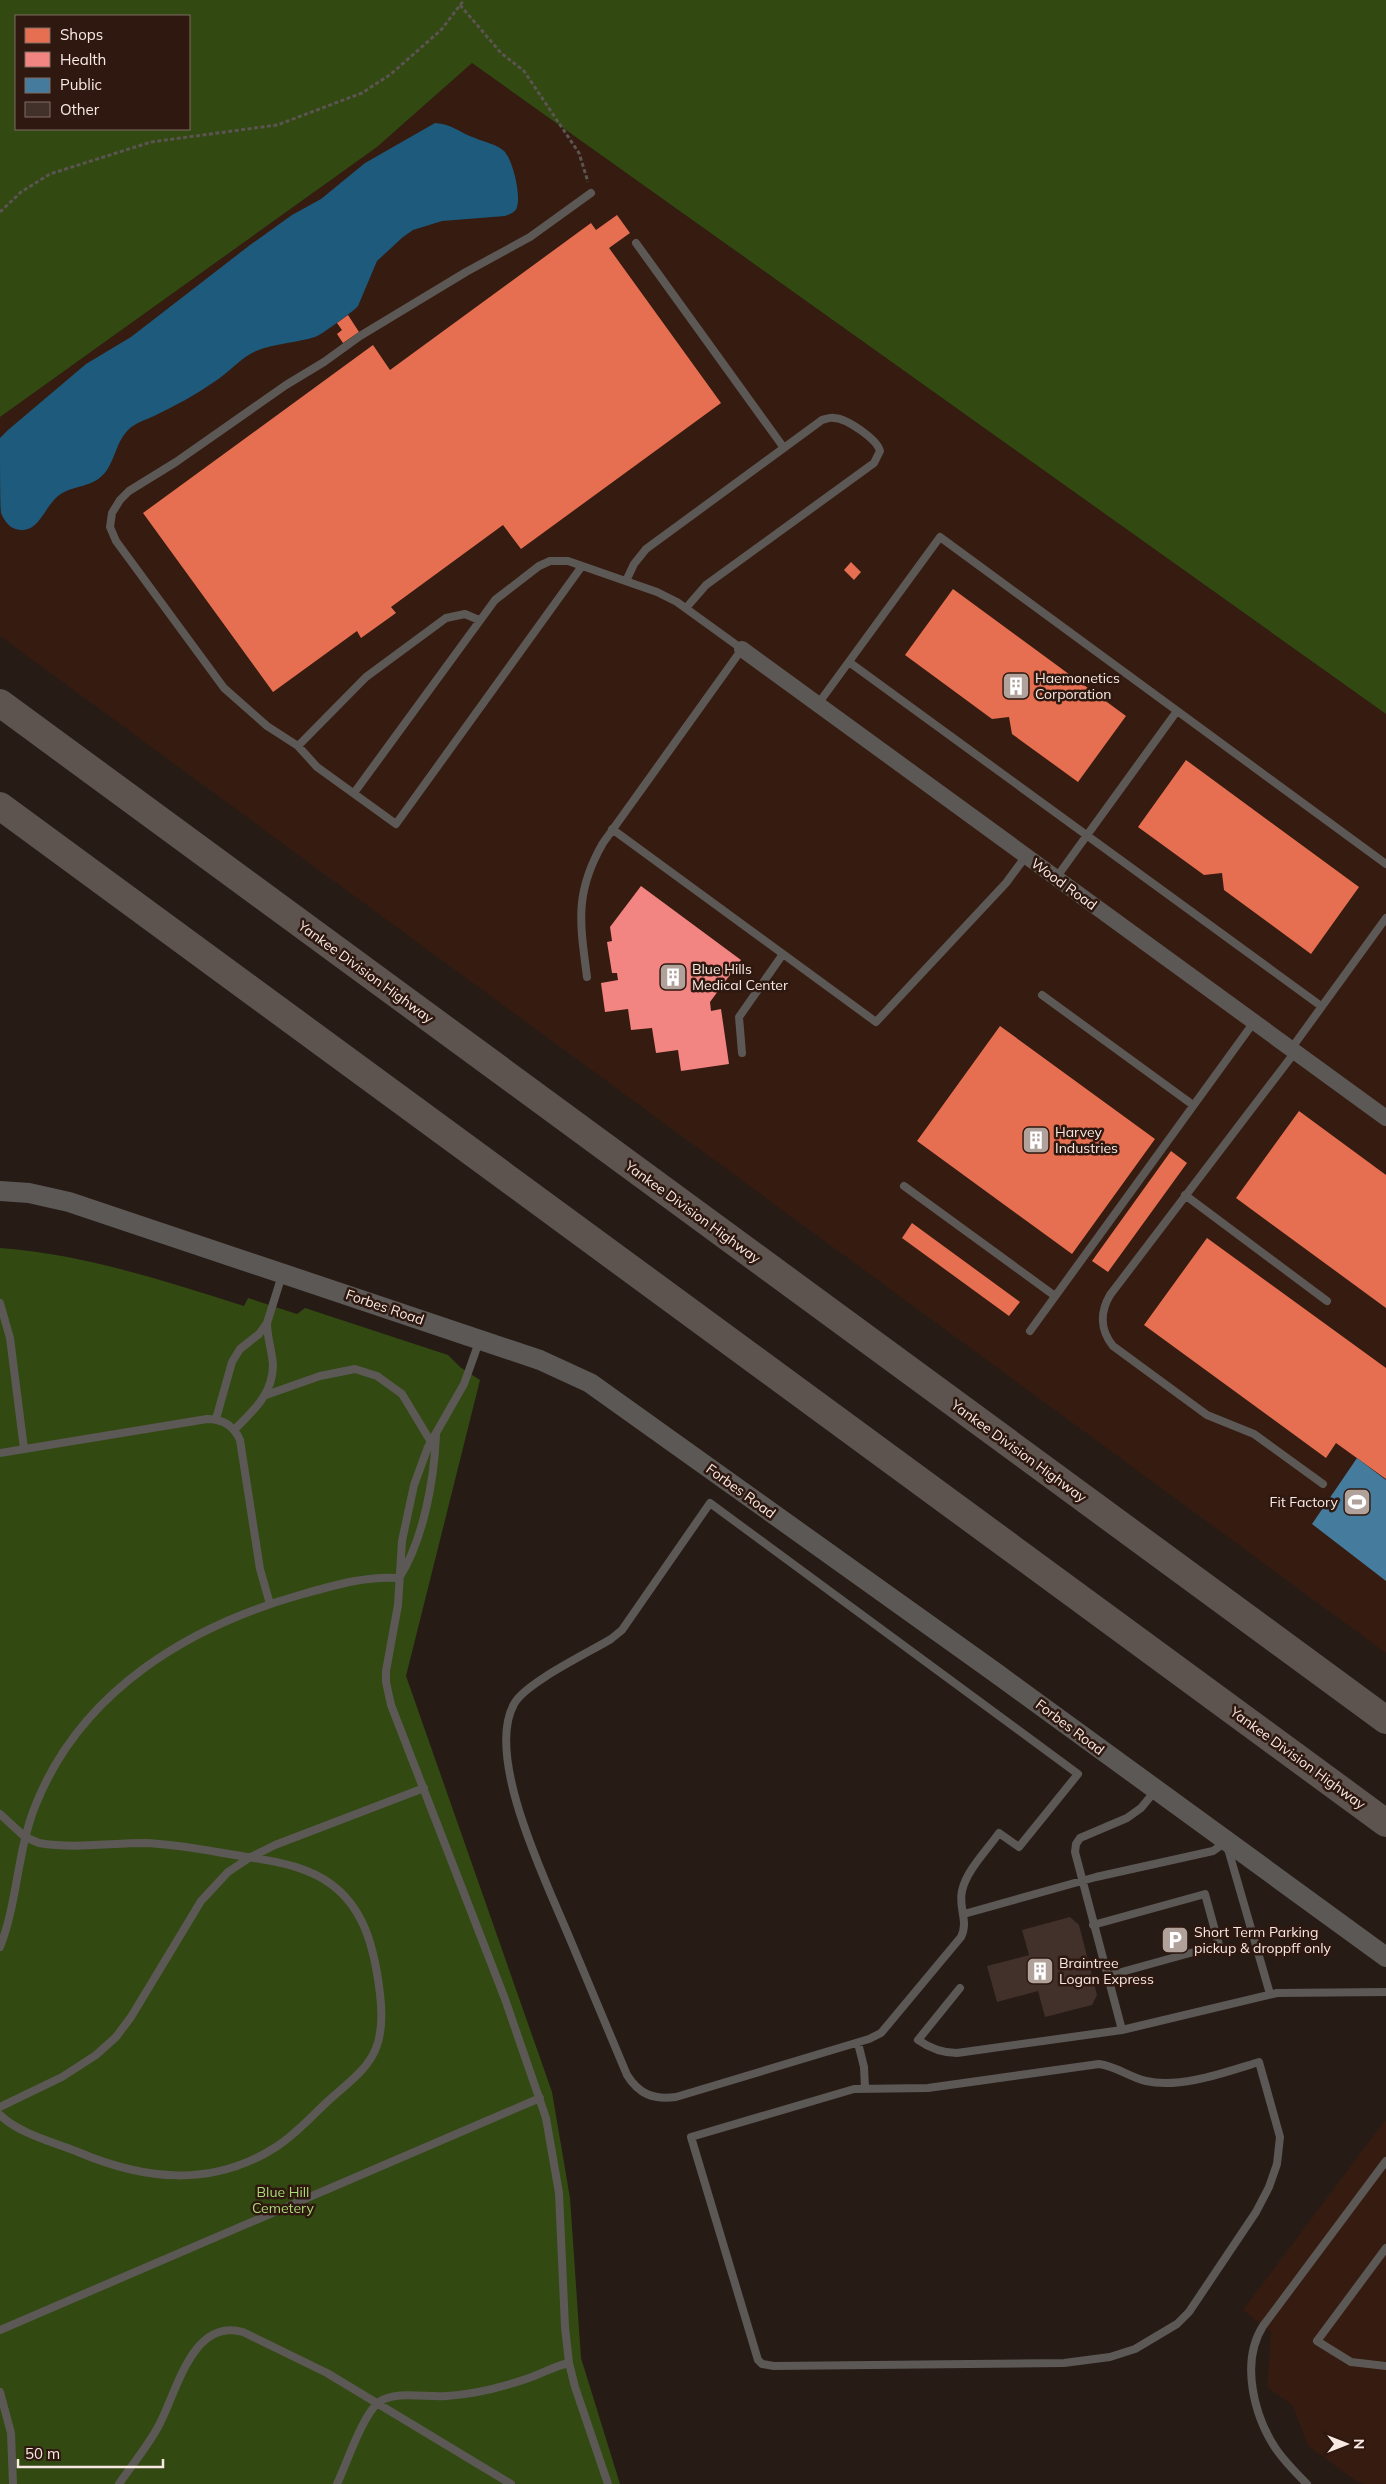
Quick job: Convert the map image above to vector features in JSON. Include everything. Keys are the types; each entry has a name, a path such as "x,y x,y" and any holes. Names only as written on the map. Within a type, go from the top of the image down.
{"highway":[{"name":"Yankee Division Highway","path":"0,703 1386,1720"},
{"name":"Yankee Division Highway","path":"0,806 1386,1823"}],"street":[{"name":"Wood Road","path":"742,649 1386,1118"},
{"name":"Forbes Road","path":"6,1191 36,1194 69,1202 567,1371 617,1400 1386,1957"}],"lane":[{"path":"582,566 396,824 317,767 298,746 266,726 217,680 116,541 110,527 110,520 116,506 129,491 176,462 293,380 324,362 378,325 530,237 591,193"},
{"path":"636,243 784,448"},
{"path":"626,581 634,564 646,549 822,420 835,418 872,438 880,451 874,463 706,585 686,608"},
{"path":"818,704 940,536 1386,864"},
{"path":"354,794 479,620 500,595 539,566 550,561 562,560 657,592 686,608 742,649 612,829 593,861 582,894 580,924 587,977"},
{"path":"298,746 374,670 446,618 466,614 479,620"},
{"path":"849,662 1322,1006"},
{"path":"1056,878 1177,711"},
{"path":"612,829 876,1022 1006,883 1026,856"},
{"path":"1323,1484 1254,1434 1207,1415 1112,1346 1105,1334 1103,1319 1108,1299 1293,1051 1322,1006 1386,918"},
{"path":"742,1052 738,1026 739,1017 783,954"},
{"path":"1042,994 1194,1105"},
{"path":"1030,1331 1254,1022"},
{"path":"904,1186 1055,1296"},
{"path":"1185,1195 1327,1301"},
{"path":"216,1419 228,1371 235,1355 259,1334 267,1323 282,1273"},
{"path":"0,1303 10,1338 24,1449"},
{"path":"234,1430 254,1411 266,1395 273,1366 267,1323"},
{"path":"480,1340 464,1384 431,1442 414,1485 402,1542 398,1605 387,1659 386,1682 391,1705 505,1999 540,2098 550,2133 559,2193 565,2327 569,2363 575,2387 608,2484"},
{"path":"266,1395 320,1376 355,1369 377,1376 402,1394 431,1442"},
{"path":"0,1453 216,1419 234,1430 242,1447 260,1569 270,1604"},
{"path":"399,1578 415,1546 433,1474 436,1433"},
{"path":"710,1503 1078,1774 1019,1847 999,1833 965,1881 961,1897 965,1926 961,1937 886,2029 874,2037 858,2043 676,2097 659,2099 644,2093 627,2075 532,1850 516,1800 509,1767 506,1738 508,1720 514,1704 528,1689 611,1639 622,1630 710,1503"},
{"path":"0,1947 10,1916 25,1837 35,1805 54,1768 82,1725 106,1699 164,1655 236,1617 270,1604 355,1580 377,1577 399,1578"},
{"path":"0,2107 62,2077 96,2055 116,2037 132,2017 201,1901 218,1880 249,1858 275,1845 424,1788"},
{"path":"1122,2030 1074,1852 1080,1838 1127,1818 1141,1808 1156,1791"},
{"path":"0,1814 25,1837 39,1843 55,1845 159,1844 249,1858 295,1867 314,1874 343,1896 359,1914 371,1940 376,1961 380,2000 379,2040 366,2065 293,2135 275,2148 243,2163 201,2174 160,2176 120,2168 16,2126 0,2115"},
{"path":"964,1914 1081,1881 1213,1851 1226,1842 1270,1994"},
{"path":"1093,1925 1205,1894 1219,1945 1107,1976"},
{"path":"960,1988 918,2040 942,2052 966,2052 1122,2030 1270,1994 1296,1991 1386,1992"},
{"path":"858,2043 864,2067 865,2088"},
{"path":"1259,2062 1279,2130 1280,2153 1274,2175 1256,2212 1194,2306 1177,2324 1135,2349 1110,2357 1041,2365 774,2366 762,2364 756,2355 691,2137 841,2092 865,2088 928,2088 1099,2064 1114,2067 1146,2081 1162,2083 1213,2076 1259,2062"},
{"path":"0,2330 540,2098"},
{"path":"1307,2484 1277,2450 1264,2427 1253,2388 1252,2353 1263,2326 1386,2160"},
{"path":"1386,2248 1317,2341 1351,2362 1386,2366"},
{"path":"119,2484 158,2428 194,2353 204,2340 217,2332 231,2330 243,2332 328,2373 508,2483"},
{"path":"337,2484 363,2425 378,2403 393,2397 444,2396 476,2392 521,2380 569,2363"},
{"path":"0,2392 11,2433 13,2484"}],"path":[{"path":"0,212 21,192 50,174 151,142 277,125 362,93 391,74 434,37 464,0"},
{"path":"460,6 501,53 524,71 579,153 591,193"}],"shaded area":[{"path":"472,63 1386,714 1386,1653 0,636 0,417 377,147"},
{"path":"1386,2119 1386,2484 1364,2484 1355,2480 1308,2446 1293,2406 1267,2387 1271,2332 1243,2310"}],"green space":[{"path":"0,0 1386,0 1386,714 472,63 377,147 0,417"},
{"name":"Blue Hill Cemetery","path":"0,1248 31,1251 93,1262 154,1278 244,1306 248,1298 297,1314 305,1308 448,1355 460,1367 480,1380 406,1676 552,2092 570,2198 581,2358 620,2484 0,2484"}],"water":[{"path":"435,123 451,127 504,151 513,170 517,186 518,202 514,212 505,216 442,221 413,230 377,261 358,306 337,323 315,337 271,346 250,354 200,391 131,428 124,434 110,465 102,476 58,496 34,525 28,529 21,530 13,528 8,524 1,513 0,438 8,430 86,364 131,337 250,245 292,215 321,199 365,163"}],"building: Shops":[{"path":"617,215 630,233 609,248 721,403 521,549 503,525 391,607 396,613 361,638 357,631 273,692 143,513 373,345 390,370 591,223 596,230"},
{"path":"348,315 359,332 343,343 337,334 342,330 337,323"},
{"path":"851,562 861,572 854,580 844,570"},
{"name":"Haemonetics Corporation","path":"953,589 1126,716 1078,782 1012,734 1009,717 992,719 905,655"},
{"path":"1186,760 1359,887 1311,954 1224,890 1222,873 1204,875 1138,827"},
{"name":"Harvey Industries","path":"1000,1026 1155,1139 1072,1254 917,1141"},
{"path":"1299,1111 1386,1175 1386,1308 1236,1198"},
{"path":"1171,1151 1187,1163 1108,1272 1092,1261"},
{"path":"912,1223 1020,1302 1009,1316 902,1238"},
{"path":"1207,1238 1386,1368 1386,1479 1336,1443 1326,1458 1144,1325"}],"building: Health":[{"name":"Blue Hills Medical Center","path":"641,886 741,960 710,1002 711,1011 721,1009 729,1064 681,1071 678,1050 656,1053 652,1028 631,1030 628,1009 605,1012 601,983 618,980 617,973 612,973 607,942 612,941 610,927"}],"building: Public":[{"name":"Fit Factory","path":"1357,1458 1386,1480 1386,1581 1312,1524"}],"building: Other":[{"name":"Braintree Logan Express","path":"1070,1917 1079,1925 1097,1995 1092,2005 1045,2017 1038,1991 997,2002 987,1966 1029,1955 1022,1930"}],"place":[{"name":"Haemonetics Corporation","path":"1016,686"},
{"name":"Blue Hills Medical Center","path":"673,977"},
{"name":"Harvey Industries","path":"1036,1140"},
{"name":"Fit Factory","path":"1357,1502"},
{"name":"Short Term Parking pickup & droppff only","path":"1175,1940"},
{"name":"Braintree Logan Express","path":"1040,1971"}]}
